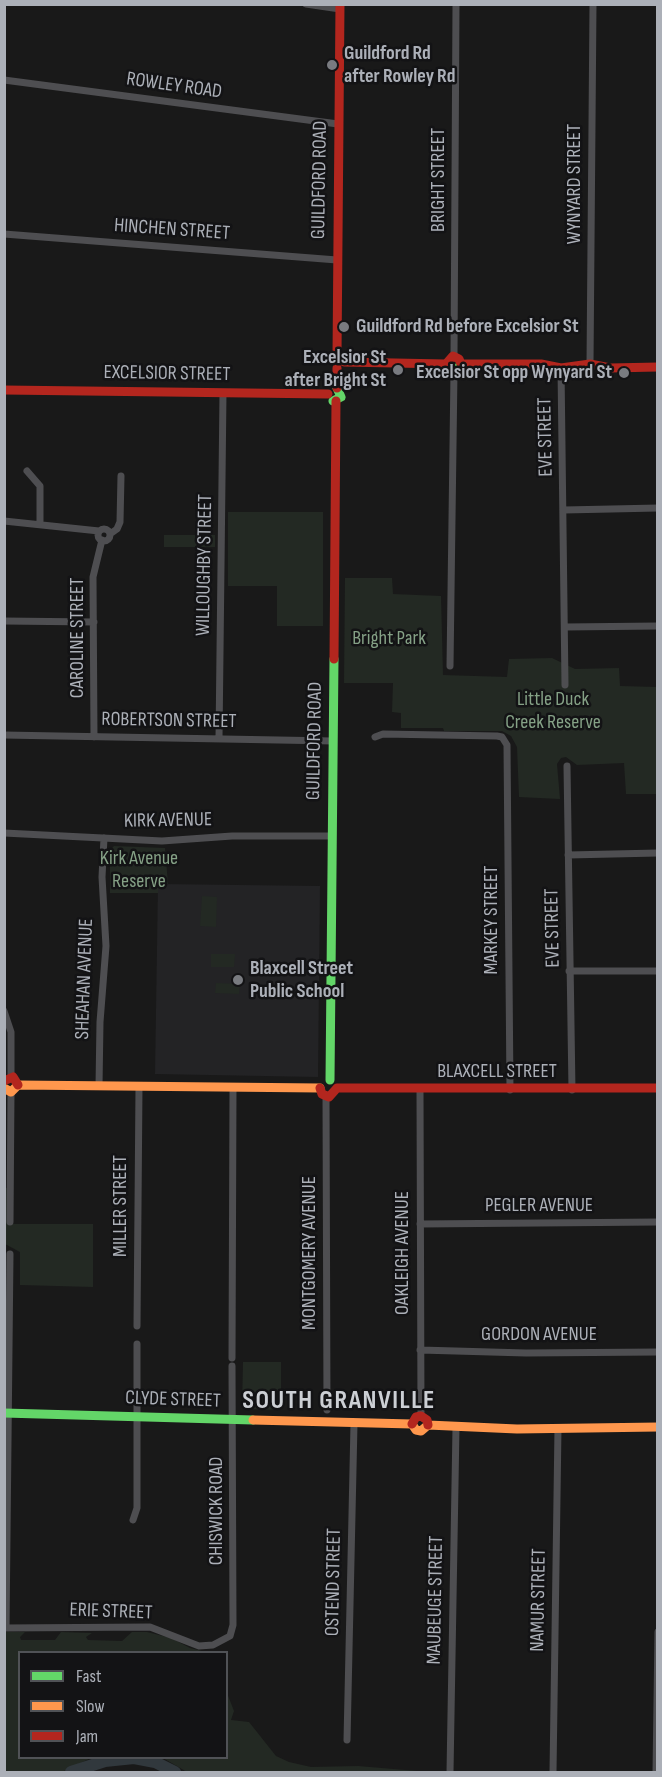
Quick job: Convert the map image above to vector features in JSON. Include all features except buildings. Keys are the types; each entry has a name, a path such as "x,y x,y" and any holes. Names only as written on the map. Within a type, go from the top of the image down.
{"street":[{"path":"306,4 340,7"},
{"name":"BRIGHT STREET","path":"454,357 456,4"},
{"name":"WYNYARD STREET","path":"590,364 593,4"},
{"name":"GUILDFORD ROAD","path":"330,1080 336,401 342,395 333,391 340,362 337,260 340,7"},
{"name":"ROWLEY ROAD","path":"4,80 338,124"},
{"name":"HINCHEN STREET","path":"4,234 337,260"},
{"path":"454,357 459,359 461,364 459,370 454,372 448,370 446,364 448,358 454,357"},
{"path":"340,362 446,364"},
{"path":"461,364 541,364 561,368 590,364 610,368 657,367"},
{"name":"EVE STREET","path":"561,368 565,685"},
{"path":"450,666 454,372"},
{"name":"EXCELSIOR STREET","path":"4,390 223,393 333,391"},
{"name":"WILLOUGHBY STREET","path":"219,738 223,393"},
{"path":"27,471 40,486 40,524"},
{"path":"99,531 98,536 102,540 107,540 110,534 117,530 120,522 121,476"},
{"path":"564,510 657,508"},
{"path":"4,521 99,531 105,529 110,534"},
{"name":"CAROLINE STREET","path":"94,737 93,573 102,540"},
{"path":"4,621 94,622"},
{"path":"565,627 657,626"},
{"name":"MARKEY STREET","path":"375,736 383,734 497,736 505,740 508,750 510,1090"},
{"name":"ROBERTSON STREET","path":"4,735 333,741"},
{"name":"EVE STREET","path":"567,766 572,1090"},
{"name":"KIRK AVENUE","path":"4,833 162,841 232,836 332,836"},
{"name":"SHEAHAN AVENUE","path":"99,1086 100,1022 106,946 102,877 104,838"},
{"path":"568,855 657,853"},
{"path":"569,971 657,971"},
{"path":"4,1011 12,1039 8,1079 16,1079 11,1088 10,1222"},
{"path":"11,1088 99,1086 232,1088 334,1094 336,1088 330,1080 322,1083 323,1092"},
{"name":"MILLER STREET","path":"137,1326 139,1087"},
{"name":"CHISWICK ROAD","path":"213,1646 230,1636 233,1625 232,1088"},
{"name":"BLAXCELL STREET","path":"336,1088 572,1090 657,1088"},
{"name":"OAKLEIGH AVENUE","path":"420,1090 421,1416"},
{"name":"MONTGOMERY AVENUE","path":"323,1092 327,1410"},
{"name":"PEGLER AVENUE","path":"420,1224 657,1222"},
{"path":"5,1628 10,1254"},
{"path":"133,1521 137,1508 137,1344"},
{"name":"GORDON AVENUE","path":"420,1350 526,1353 657,1352"},
{"name":"CLYDE STREET","path":"7,1413 412,1424"},
{"path":"428,1425 427,1420 421,1416 416,1417 412,1424 414,1428 421,1431 428,1425 558,1428 657,1427"},
{"name":"OSTEND STREET","path":"348,1740 354,1424"},
{"name":"MAUBEUGE STREET","path":"450,1773 456,1427"},
{"name":"NAMUR STREET","path":"553,1773 558,1428"},
{"name":"ERIE STREET","path":"5,1628 150,1627 169,1632 193,1645 213,1646"},
{"path":"656,1773 657,1632"}],"shaded area":[{"name":"Blaxcell Street Public School","path":"158,884 320,886 318,1077 155,1074"}],"green space":[{"path":"228,512 323,512 323,626 277,626 277,586 228,586"},
{"path":"164,535 215,535 215,547 164,547"},
{"name":"Little Duck Creek Reserve","path":"345,578 392,578 393,594 441,596 443,675 507,677 509,659 552,658 575,669 619,668 620,686 657,687 657,794 626,794 624,763 577,765 566,757 561,758 557,764 560,799 519,797 517,747 511,736 502,731 401,728 401,713 392,712 393,683 344,683"},
{"name":"Kirk Avenue Reserve","path":"114,846 165,848 168,884 158,884 158,893 110,893 110,850"},
{"path":"202,896 217,897 216,927 200,926"},
{"path":"211,954 235,954 234,967 211,967"},
{"path":"216,983 240,984 239,994 215,993"},
{"path":"4,1188 7,1188 8,1224 93,1224 93,1287 20,1285 20,1252 5,1244"},
{"path":"243,1362 281,1362 281,1410 242,1407"},
{"path":"4,1632 25,1632 20,1637 21,1640 55,1640 61,1632 92,1633 86,1637 88,1640 122,1641 132,1632 147,1632 171,1638 190,1648 202,1651 18,1651 18,1759 89,1759 62,1772 5,1772"},
{"path":"228,1696 234,1711 231,1720 249,1722 276,1756 289,1762 311,1767 358,1766 429,1772 187,1772 165,1759 228,1759"}],"waterway":[{"path":"71,1772 105,1761 124,1759"},
{"path":"139,1759 155,1762 175,1772"}],"traffic: fast":[{"path":"446,364 448,370 455,372 461,364"},
{"path":"333,401 341,397 337,388"},
{"path":"330,1080 334,659"},
{"path":"4,1413 253,1420"}],"traffic: slow":[{"path":"18,1085 320,1088"},
{"path":"4,1088 11,1092 18,1085"},
{"path":"253,1420 412,1424"},
{"path":"412,1424 416,1430 421,1431 428,1425"},
{"path":"428,1425 517,1429 658,1427"}],"traffic: jam":[{"path":"337,355 340,4"},
{"path":"446,364 453,356 459,359 461,364"},
{"path":"344,362 446,364"},
{"path":"461,364 541,364 561,368 590,364 610,368 658,367"},
{"path":"337,368 337,388"},
{"path":"4,390 328,394"},
{"path":"334,659 336,401"},
{"path":"4,1081 13,1077 18,1085"},
{"path":"320,1088 322,1094 329,1097 337,1088"},
{"path":"337,1088 658,1088"},
{"path":"412,1424 416,1417 421,1416 427,1420 428,1425"}],"place":[{"name":"Guildford Rd after Rowley Rd","path":"332,65"},
{"name":"Guildford Rd before Excelsior St","path":"344,327"},
{"name":"Excelsior St after Bright St","path":"398,370"},
{"name":"Excelsior St opp Wynyard St","path":"624,373"},
{"name":"Blaxcell Street Public School","path":"238,980"}],"district":[{"name":"SOUTH GRANVILLE","path":"339,1401"}],"park label":[{"name":"Bright Park","path":"389,639"}]}
